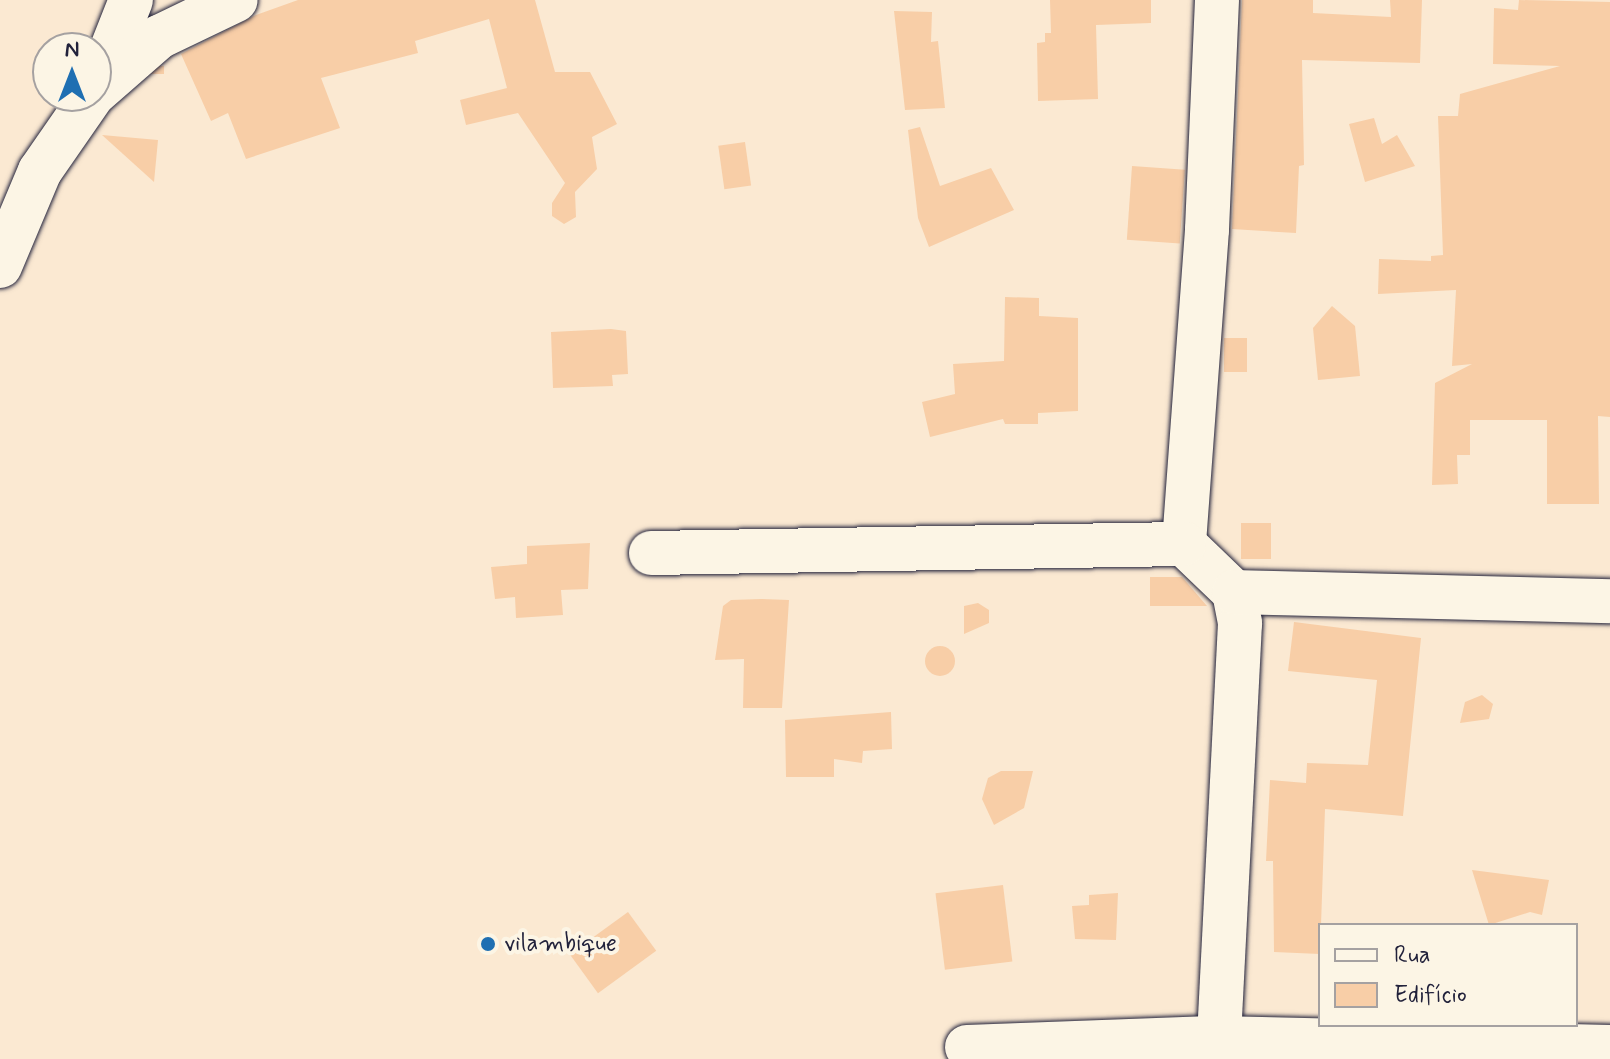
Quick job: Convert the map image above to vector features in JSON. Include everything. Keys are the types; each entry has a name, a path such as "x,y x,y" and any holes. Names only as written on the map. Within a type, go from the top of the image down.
{"street":[{"path":"112,49 131,0"},
{"path":"112,77 159,37 236,0"},
{"path":"1217,0 1207,230 1184,544 1195,561 1234,592 1610,601"},
{"path":"0,266 40,171 81,112"},
{"path":"651,553 1184,544"},
{"path":"1218,1048 1240,623 1234,592"},
{"path":"967,1047 1610,1047"}],"building":[{"path":"298,0 535,0 555,72 590,72 617,124 592,137 597,169 575,192 576,217 564,224 552,216 552,203 565,183 518,113 466,125 460,100 507,88 489,19 415,41 418,53 321,78 340,128 246,159 228,113 211,121 181,54 256,15"},
{"path":"1050,0 1151,0 1151,23 1096,25 1098,99 1038,101 1037,43 1045,42 1045,33 1051,33"},
{"path":"1242,0 1313,0 1313,13 1391,17 1390,0 1422,0 1420,63 1302,60 1304,165 1299,166 1296,233 1232,229"},
{"path":"1519,0 1610,2 1610,417 1598,416 1599,504 1547,504 1547,420 1470,420 1470,455 1457,455 1458,484 1432,485 1435,383 1472,364 1452,366 1456,290 1378,294 1379,259 1431,261 1431,256 1443,255 1438,116 1458,116 1460,94 1560,66 1493,64 1494,8 1518,10"},
{"path":"894,11 932,12 931,42 938,41 945,108 905,110"},
{"path":"112,66 164,66 164,74 112,74"},
{"path":"1374,118 1382,144 1397,135 1415,166 1365,182 1349,124"},
{"path":"920,127 940,186 991,168 1014,210 929,247 918,218 908,130"},
{"path":"102,135 158,140 154,182"},
{"path":"745,142 751,186 724,189 718,146"},
{"path":"1132,166 1185,170 1180,244 1127,240"},
{"path":"1005,297 1039,298 1039,316 1078,318 1078,411 1038,413 1038,424 1005,424 1003,419 930,437 922,402 955,394 953,364 1004,361"},
{"path":"1332,306 1355,326 1360,376 1318,380 1313,328"},
{"path":"626,331 628,374 612,375 613,386 553,388 551,332"},
{"path":"1224,338 1247,338 1247,372 1224,372"},
{"path":"1241,523 1271,523 1271,559 1241,559"},
{"path":"590,543 588,589 561,590 563,615 516,618 515,597 495,599 491,567 527,564 527,546"},
{"path":"1150,577 1182,577 1207,606 1150,606"},
{"path":"731,600 789,600 782,708 743,708 744,659 715,660 723,606"},
{"path":"978,603 989,610 989,623 964,634 964,606"},
{"path":"1294,622 1421,638 1403,816 1325,809 1318,954 1274,952 1273,861 1266,861 1270,780 1306,783 1307,763 1368,765 1377,680 1288,671"},
{"path":"940,646 951,650 955,661 951,672 940,676 929,672 925,661 929,650"},
{"path":"1482,695 1493,704 1489,719 1460,723 1465,702"},
{"path":"891,712 892,749 863,751 862,763 834,759 834,777 786,777 785,720"},
{"path":"1001,771 1033,771 1024,808 994,825 982,799 988,778"},
{"path":"1472,870 1549,880 1542,915 1530,912 1488,923"},
{"path":"1003,885 1012,961 945,970 936,893"},
{"path":"1118,893 1116,940 1075,939 1072,906 1089,905 1089,895"},
{"path":"628,912 656,951 598,993 570,954"}],"place":[{"name":"vilambique","path":"488,944"}]}
